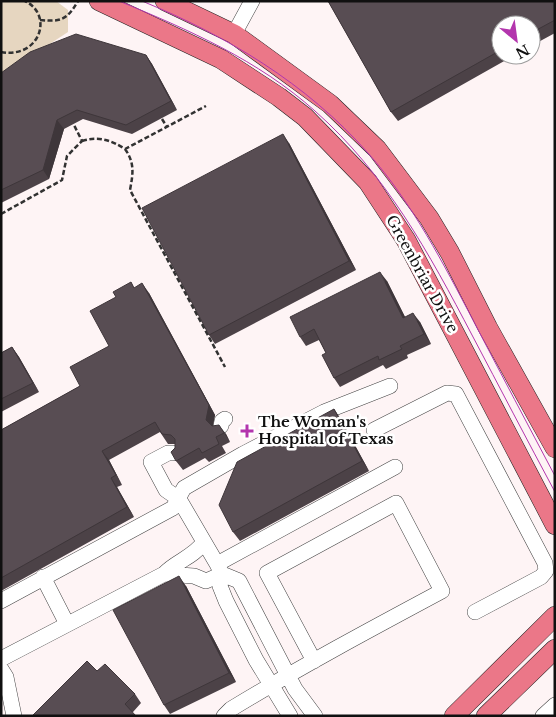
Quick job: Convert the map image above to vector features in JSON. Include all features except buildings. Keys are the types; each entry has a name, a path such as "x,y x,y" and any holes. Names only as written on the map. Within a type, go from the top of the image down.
{"main road":[{"name":"Greenbriar Drive","path":"99,1 221,59 279,97 305,117 368,182 406,240 555,524"},
{"name":"Greenbriar Drive","path":"165,1 234,34 330,104 377,149 406,186 450,253 488,328 555,448"},
{"path":"454,716 555,616"},
{"path":"486,716 555,649"},
{"path":"504,666 521,681"}],"street":[{"path":"234,34 252,1"},
{"path":"1,601 173,508 180,499 184,488 243,454 324,412 390,386"},
{"path":"374,430 447,393 456,394 545,563 546,571 542,577 475,612"},
{"path":"171,451 150,462 166,490 180,499 220,569 239,582 295,689 315,716"},
{"path":"164,574 194,576 206,581 220,569 395,467"},
{"path":"224,716 230,709 270,685 288,675 314,661 442,591 396,503 267,573 314,661"},
{"path":"1,659 164,574 171,566 198,551 204,542"},
{"path":"220,569 220,586 226,601 270,685 290,716"},
{"path":"43,578 67,624"},
{"path":"1,669 6,677 14,716"},
{"path":"543,716 555,705"}],"path":[{"path":"1,52 13,54 29,48 38,37 40,20 37,12 25,1"},
{"path":"40,20 57,22 68,16 78,1"},
{"path":"125,149 206,106"},
{"path":"162,118 167,127"},
{"path":"74,125 82,141"},
{"path":"1,214 62,180 67,156 82,141 94,138 106,139 125,149 131,158 134,169 130,190 225,367"}],"shaded area":[{"path":"1,1 56,1 68,10 68,32 1,76"}],"tram line":[{"path":"119,1 197,35 246,61 293,93 340,135 385,188 422,245 456,304 555,492"},
{"path":"142,1 235,46 264,64 292,83 318,105 368,153 413,213 451,278 555,476"}],"place":[{"name":"The Woman's Hospital of Texas","path":"247,431"}]}
